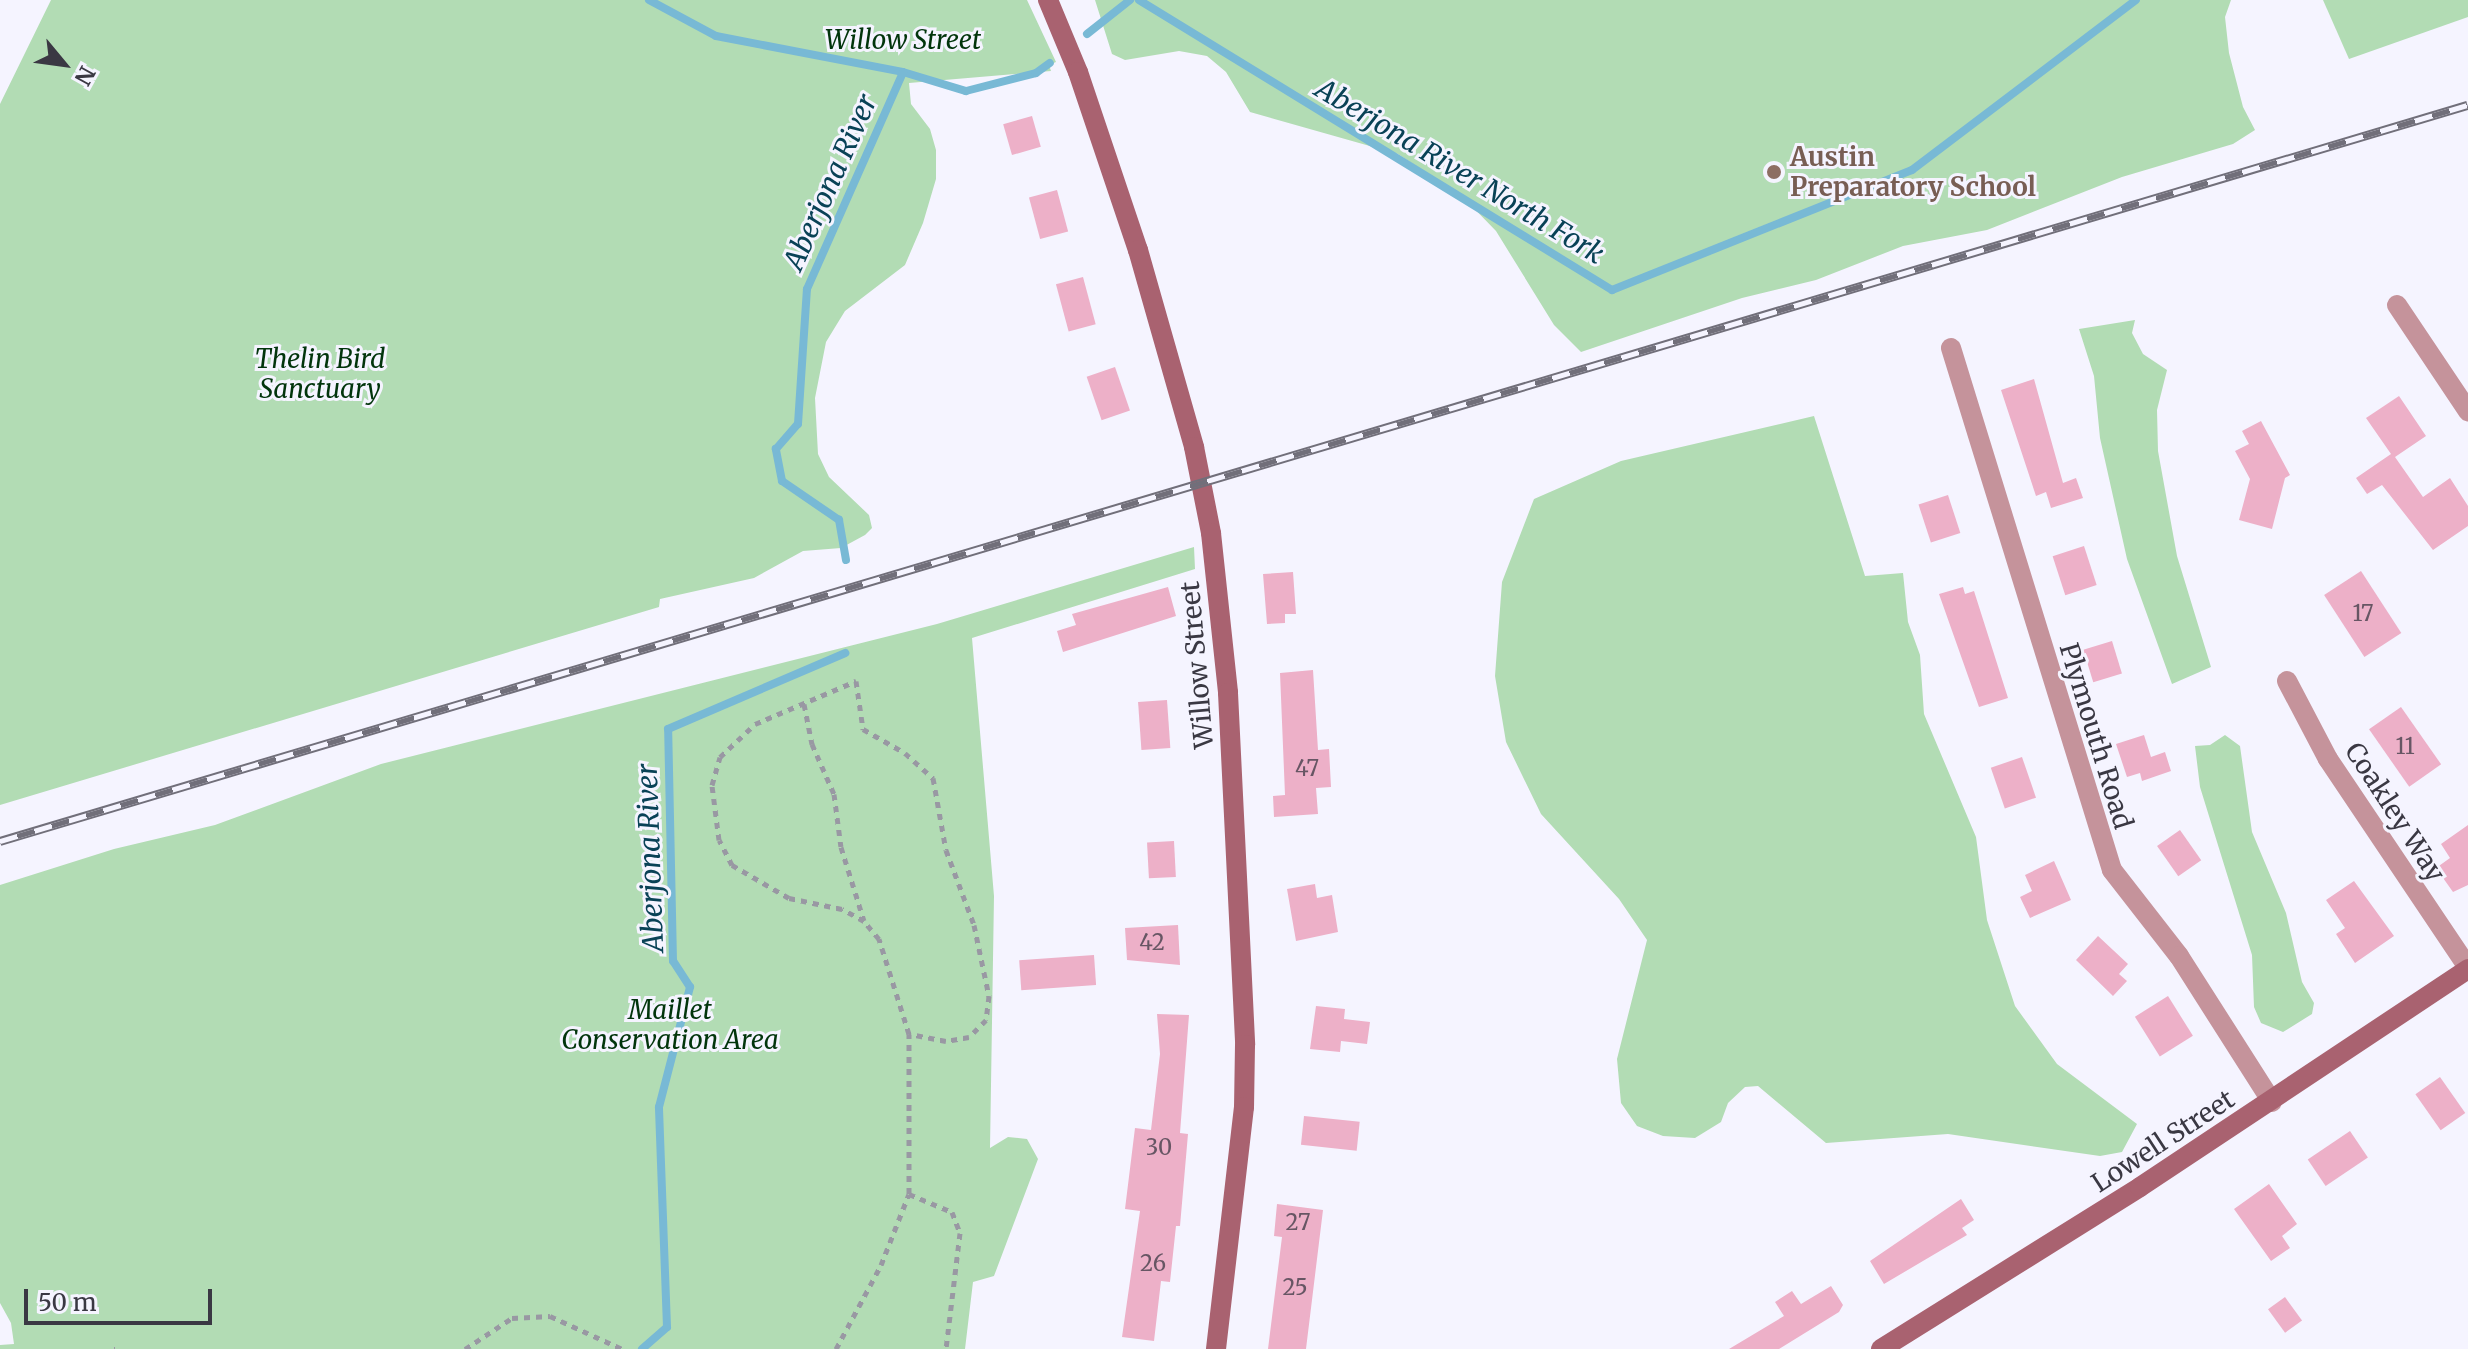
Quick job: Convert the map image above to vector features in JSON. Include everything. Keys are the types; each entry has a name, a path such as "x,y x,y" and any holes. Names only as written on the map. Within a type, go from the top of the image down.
{"main road":[{"name":"Willow Street","path":"1048,0 1102,141 1168,350 1203,485 1216,576 1229,709 1245,1045 1243,1122 1216,1349"},
{"name":"Lowell Street","path":"1881,1349 2272,1102 2468,968"}],"street":[{"path":"2397,305 2468,411"},
{"name":"Plymouth Road","path":"1951,348 2112,870 2179,956 2272,1102"},
{"name":"Coakley Way","path":"2287,681 2328,759 2468,968"}],"path":[{"path":"864,921 816,901 789,898 750,880 732,865 719,840 712,785 720,757 755,724 856,681 863,729 927,769 939,793 946,850 974,925 989,1012 982,1028 969,1037 946,1041 909,1034"},
{"path":"804,704 812,744 834,794 841,847 864,921 888,960 909,1034 909,1194 881,1265 836,1349"},
{"path":"909,1194 952,1212 960,1233 946,1349"},
{"path":"465,1349 512,1318 563,1319 622,1349"}],"green space":[{"name":"Thelin Bird Sanctuary","path":"51,0 1027,0 1056,62 1049,65 1051,71 909,83 911,104 930,129 936,150 936,179 923,223 905,265 845,311 826,342 815,398 818,454 829,477 869,515 872,528 865,535 841,548 803,551 754,578 660,599 659,607 0,805 0,104"},
{"name":"Austin Preparatory School","path":"1095,0 2231,0 2225,17 2229,53 2243,107 2255,130 2233,144 2122,177 1987,230 1903,246 1816,280 1742,298 1581,352 1554,325 1496,231 1462,196 1398,154 1250,112 1226,72 1207,56 1179,51 1125,60 1112,54"},
{"path":"2323,0 2468,0 2468,17 2349,59"},
{"path":"2135,320 2132,333 2143,354 2167,370 2157,410 2158,451 2177,556 2211,667 2172,684 2127,559 2100,438 2094,376 2079,329"},
{"path":"1814,416 1865,576 1903,573 1908,622 1920,655 1924,714 1976,837 1987,920 2015,1006 2057,1064 2137,1124 2122,1152 2100,1156 1948,1134 1826,1143 1758,1086 1745,1087 1728,1103 1721,1122 1695,1138 1663,1136 1637,1126 1621,1103 1617,1059 1647,940 1619,899 1541,814 1506,742 1495,676 1502,582 1534,499 1621,461"},
{"name":"Maillet Conservation Area","path":"1194,547 1195,569 972,638 994,896 990,1148 1008,1137 1027,1139 1038,1159 994,1276 973,1282 965,1349 0,1349 0,1345 14,1344 11,1323 0,1303 0,885 114,849 215,825 381,764 937,624"},
{"path":"2225,735 2240,746 2252,832 2286,913 2302,982 2314,1003 2312,1014 2283,1032 2261,1023 2254,1007 2252,955 2200,787 2195,746 2210,745"}],"building":[{"path":"1032,116 1041,147 1012,155 1003,124"},
{"path":"1057,190 1068,232 1040,239 1029,198"},
{"path":"1083,277 1096,324 1069,332 1056,284"},
{"path":"1115,367 1130,410 1102,420 1087,377"},
{"path":"2034,379 2063,483 2076,478 2083,498 2051,508 2046,492 2036,496 2001,390"},
{"path":"2399,396 2426,436 2395,457 2423,497 2450,478 2468,506 2468,526 2433,550 2382,485 2367,494 2356,478 2391,454 2366,418"},
{"path":"2261,421 2290,475 2285,478 2272,529 2239,520 2250,479 2235,451 2249,444 2242,431"},
{"path":"1948,495 1960,533 1931,543 1919,505"},
{"path":"2084,546 2097,585 2065,595 2053,556"},
{"path":"2361,571 2401,633 2364,657 2324,595"},
{"path":"1293,572 1296,614 1285,614 1285,623 1267,624 1263,574"},
{"path":"1168,587 1176,616 1063,652 1057,631 1076,625 1072,614"},
{"path":"1963,587 1965,594 1974,591 2008,698 1979,707 1939,594"},
{"path":"2112,641 2122,674 2093,682 2083,650"},
{"path":"1313,670 1318,750 1329,749 1331,787 1316,788 1318,814 1274,817 1273,796 1285,795 1280,673"},
{"path":"1167,700 1170,748 1141,750 1138,702"},
{"path":"2401,707 2441,764 2409,787 2369,729"},
{"path":"2144,735 2151,757 2165,752 2171,771 2142,781 2140,773 2127,777 2116,744"},
{"path":"2022,757 2036,798 2005,808 1991,768"},
{"path":"2468,825 2468,885 2453,892 2436,868 2450,858 2441,844"},
{"path":"2180,830 2201,860 2178,876 2157,846"},
{"path":"1174,841 1176,877 1149,878 1147,842"},
{"path":"2054,861 2071,900 2030,918 2020,897 2032,891 2025,875"},
{"path":"2354,881 2394,936 2355,963 2336,934 2345,928 2326,900"},
{"path":"1315,884 1317,898 1332,895 1338,932 1296,941 1287,889"},
{"path":"1178,925 1180,965 1127,960 1125,928"},
{"path":"2098,936 2128,964 2119,974 2127,981 2113,996 2076,960"},
{"path":"1094,955 1096,985 1021,990 1019,960"},
{"path":"2168,996 2193,1036 2160,1057 2135,1017"},
{"path":"1316,1006 1345,1009 1344,1019 1370,1022 1367,1044 1341,1041 1340,1052 1310,1049"},
{"path":"1157,1014 1189,1015 1180,1133 1188,1134 1180,1226 1176,1226 1170,1282 1161,1281 1154,1341 1122,1337 1140,1211 1125,1209 1135,1128 1151,1130 1160,1054"},
{"path":"2440,1077 2465,1113 2441,1130 2415,1094"},
{"path":"1304,1116 1360,1122 1357,1151 1301,1145"},
{"path":"2350,1131 2368,1158 2326,1186 2308,1160"},
{"path":"2269,1184 2297,1224 2282,1236 2290,1248 2271,1261 2234,1209"},
{"path":"1961,1199 1974,1220 1962,1228 1967,1235 1884,1284 1870,1261"},
{"path":"1277,1204 1323,1210 1306,1349 1268,1349 1282,1237 1274,1236"},
{"path":"1831,1286 1843,1305 1839,1312 1779,1349 1729,1349 1784,1316 1775,1302 1792,1291 1801,1304"},
{"path":"2285,1297 2302,1320 2285,1333 2268,1309"}],"waterway":[{"path":"649,0 716,36 903,72 966,91 1036,73 1050,63"},
{"name":"Aberjona River North Fork","path":"1087,34 1130,0"},
{"name":"Aberjona River North Fork","path":"1139,0 1612,290 1912,170 2136,0"},
{"name":"Aberjona River","path":"846,560 839,520 782,481 776,449 798,424 807,289 903,72"},
{"name":"Aberjona River","path":"642,1349 667,1327 659,1107 690,987 673,961 668,729 845,653"}],"railway":[{"path":"0,841 2468,105"}],"place":[{"name":"Austin Preparatory School","path":"1774,172"}]}
